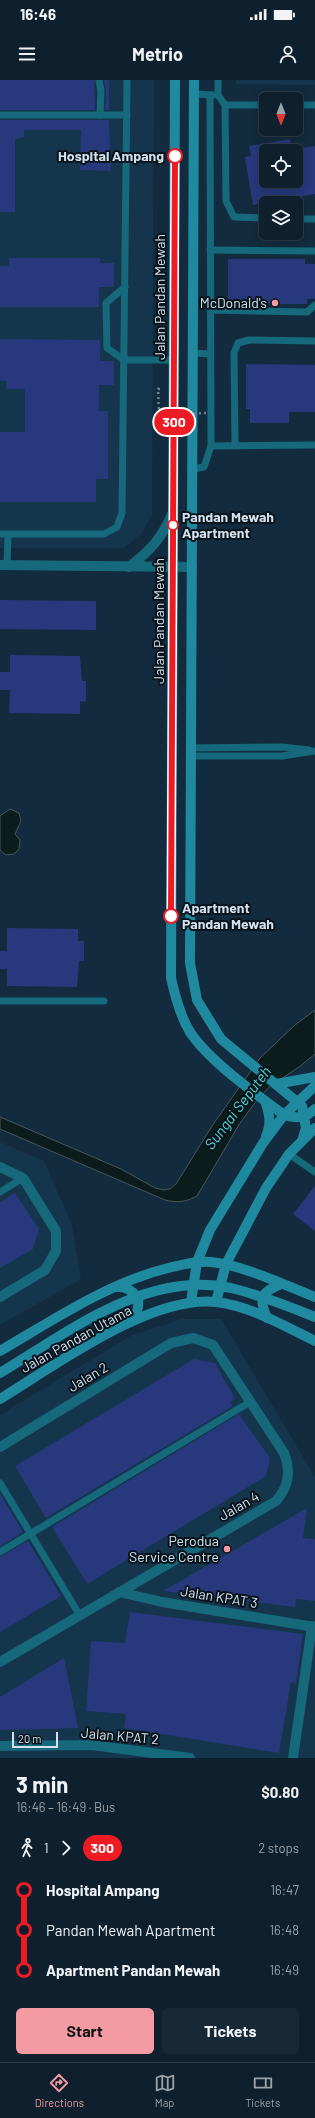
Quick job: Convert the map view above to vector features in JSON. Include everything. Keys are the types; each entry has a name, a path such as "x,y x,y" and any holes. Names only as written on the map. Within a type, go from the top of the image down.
{"main road":[{"name":"Jalan Pandan Mewah","path":"175,80 171,978 175,998 190,1032 201,1045 239,1081 284,1115"},
{"path":"194,80 190,964 197,1000 221,1039 302,1106 305,1117 303,1138"},
{"path":"276,1084 315,1077"},
{"path":"191,1302 197,1262 210,1230 263,1143 284,1115 315,1086"},
{"path":"263,1143 270,1125 269,1113 264,1100"},
{"path":"284,1115 292,1117 305,1117 315,1109"},
{"path":"216,1302 226,1264 266,1188 289,1154 303,1138 315,1128"},
{"name":"Jalan Pandan Utama","path":"0,1351 94,1296 153,1272 197,1262 226,1264 315,1297"},
{"path":"267,1318 261,1302 263,1294 268,1289 281,1284"},
{"path":"0,1373 115,1305 160,1289 198,1286 230,1288 268,1298 315,1317"},
{"path":"113,1288 122,1287 138,1298 139,1307 137,1314 130,1323"},
{"name":"Jalan Pandan Utama","path":"0,1399 130,1323 167,1308 191,1302 216,1302 251,1310 315,1341"}],"street":[{"path":"129,567 151,549 159,539 173,511"},
{"path":"4,565 192,567"},
{"path":"0,1167 23,1178 56,1231 56,1251 45,1270 0,1296"},
{"name":"Jalan 4","path":"0,1662 79,1614 276,1501 284,1491 288,1478 288,1464 284,1453 213,1345 192,1338"},
{"name":"Jalan 2","path":"0,1447 172,1343 192,1338"},
{"name":"Jalan KPAT 3","path":"119,1592 162,1602 314,1626"},
{"path":"293,1758 314,1626"},
{"name":"Jalan KPAT 2","path":"0,1746 92,1745 190,1758"}],"lane":[{"path":"99,80 101,91 100,115"},
{"path":"0,534 104,534 117,527 122,513 128,80"},
{"path":"218,80 218,95 225,105 226,201 234,217 259,218"},
{"path":"194,94 218,95"},
{"path":"192,469 204,467 210,446 210,95"},
{"path":"225,105 259,105"},
{"path":"303,105 315,105"},
{"path":"0,115 127,114"},
{"path":"303,219 315,219"},
{"path":"210,250 315,251"},
{"path":"125,287 106,303 107,348 124,360 174,360"},
{"path":"210,310 307,312 315,305"},
{"path":"235,445 234,353 238,344 249,340 315,341"},
{"path":"193,353 210,354"},
{"path":"210,446 315,446"},
{"path":"4,565 8,535"},
{"path":"191,752 282,747 315,751"},
{"path":"0,1001 104,1001"},
{"path":"289,1154 315,1172"},
{"path":"0,1192 23,1178"},
{"path":"0,1552 250,1402"},
{"path":"0,1483 79,1614"}],"path":[{"path":"158,414 208,413"}],"shaded area":[{"name":"Hospital Ampang","path":"0,80 154,80 152,515 141,534 123,548 0,548"},
{"path":"236,80 315,80 315,85 236,84"},
{"path":"0,1142 44,1161 72,1225 81,1279 0,1325"},
{"path":"182,1319 221,1319 315,1477 315,1758 0,1758 0,1415 132,1335"}],"water":[{"path":"10,809 19,813 21,821 15,834 20,840 19,849 14,854 6,855 0,850 0,816"},
{"name":"Sungai Seputeh","path":"315,1010 315,1054 299,1067 269,1087 257,1100 240,1123 197,1196 189,1200 178,1202 165,1200 0,1129 0,1117 121,1169 155,1188 164,1190 170,1189 176,1184 212,1126 260,1058 295,1025"}],"building":[{"path":"0,80 94,80 95,110 0,110"},
{"path":"104,80 109,80 109,110 105,110 106,91"},
{"path":"0,120 109,120 111,171 80,170 81,130 24,130 24,137 15,139 15,212 0,212"},
{"path":"290,139 291,144 261,144"},
{"path":"259,144 259,188 303,188 303,148 315,146 315,194 303,196 259,196 259,204 253,205 245,157 251,156 249,146"},
{"path":"9,258 100,258 100,263 114,263 114,287 99,287 99,307 0,307 0,266 9,266"},
{"path":"228,259 305,259 305,264 315,264 315,299 307,299 307,304 228,304"},
{"path":"0,339 100,340 100,361 114,361 114,385 99,385 99,411 108,411 108,479 96,479 96,502 0,502 0,432 25,432 25,389 6,389 6,381 0,381"},
{"path":"246,364 315,365 315,412 289,412 289,423 250,423 250,409 246,409"},
{"path":"0,600 96,601 96,630 0,629"},
{"path":"10,655 80,656 82,681 86,681 86,702 80,701 80,714 9,713 10,690 0,690 0,672 10,672"},
{"path":"7,928 78,929 78,941 84,941 84,961 79,961 77,987 7,986 7,969 0,969 0,951 7,951"},
{"path":"315,1186 315,1231 293,1214"},
{"path":"15,1193 39,1229 33,1249 0,1268 0,1202"},
{"path":"194,1359 215,1363 235,1399 230,1402 233,1406 46,1518 15,1466"},
{"path":"239,1414 270,1458 266,1476 87,1584 52,1527"},
{"path":"0,1494 23,1532 0,1546"},
{"path":"307,1508 303,1538 315,1539 315,1601 296,1599 295,1607 163,1591"},
{"path":"28,1541 61,1596 0,1632 0,1557"},
{"path":"130,1612 303,1634 296,1683 291,1682 279,1753 124,1728 126,1714 86,1711 91,1641 125,1643"},
{"path":"64,1658 78,1728 0,1730 0,1697"}],"bus line":[{"name":"300","path":"171,916 175,156"}],"place":[{"name":"Hospital Ampang","path":"175,156"},
{"name":"McDonald's","path":"275,303"},
{"name":"Pandan Mewah Apartment","path":"173,525"},
{"name":"Apartment Pandan Mewah","path":"171,916"},
{"name":"Perodua Service Centre","path":"227,1549"}]}
